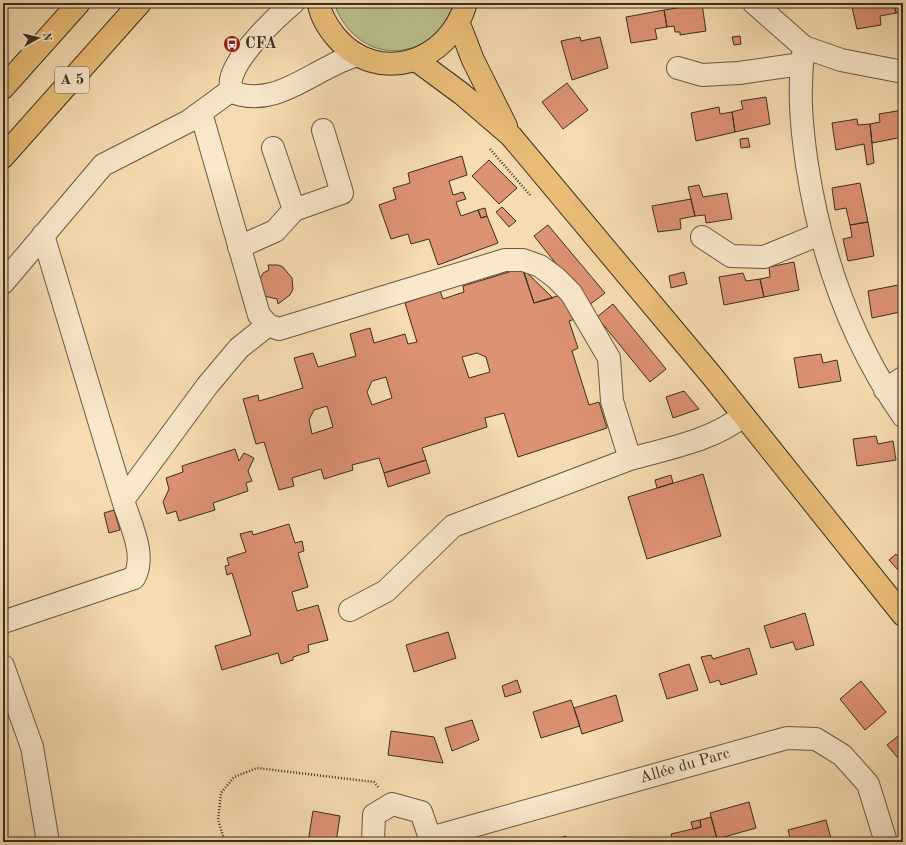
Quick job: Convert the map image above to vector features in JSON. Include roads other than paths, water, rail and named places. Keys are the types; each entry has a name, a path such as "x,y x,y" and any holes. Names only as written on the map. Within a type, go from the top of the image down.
{"main road":[{"path":"3,88 79,3"},
{"name":"A 5","path":"3,157 140,3"},
{"path":"319,3 327,26 341,42 357,55 376,62 396,63 416,60 433,52 448,40 459,24 467,3"},
{"path":"459,24 473,60 511,136"},
{"path":"416,60 462,94 511,136 743,416 903,615"}],"street":[{"path":"3,283 103,165 189,121 230,91 232,76 241,59 276,18 293,3"},
{"path":"754,3 803,56 800,119 820,234 833,278 859,342 885,390 903,416"},
{"path":"230,91 243,97 259,97 285,90 330,66 357,55"},
{"path":"678,68 702,75 738,73 803,56 841,60 903,72"},
{"path":"201,113 259,315 268,325 279,329 505,260 524,260 534,264 556,278 571,293 609,358 612,401 630,459"},
{"path":"239,247 275,232 294,210 342,193 323,130"},
{"path":"273,148 294,210"},
{"path":"702,237 731,256 764,257 820,234"},
{"path":"3,622 134,578 139,570 140,554 43,235"},
{"path":"123,500 207,386 239,348 268,325"},
{"path":"885,390 903,378"},
{"path":"350,610 386,591 453,526 630,459 703,438 729,427 743,416"},
{"path":"3,666 32,747 48,842"},
{"name":"Allée du Parc","path":"373,842 374,815 392,804 421,812 429,840 787,738 816,739 842,755 868,784 886,842"}],"place":[{"name":"CFA","path":"232,44"}]}
